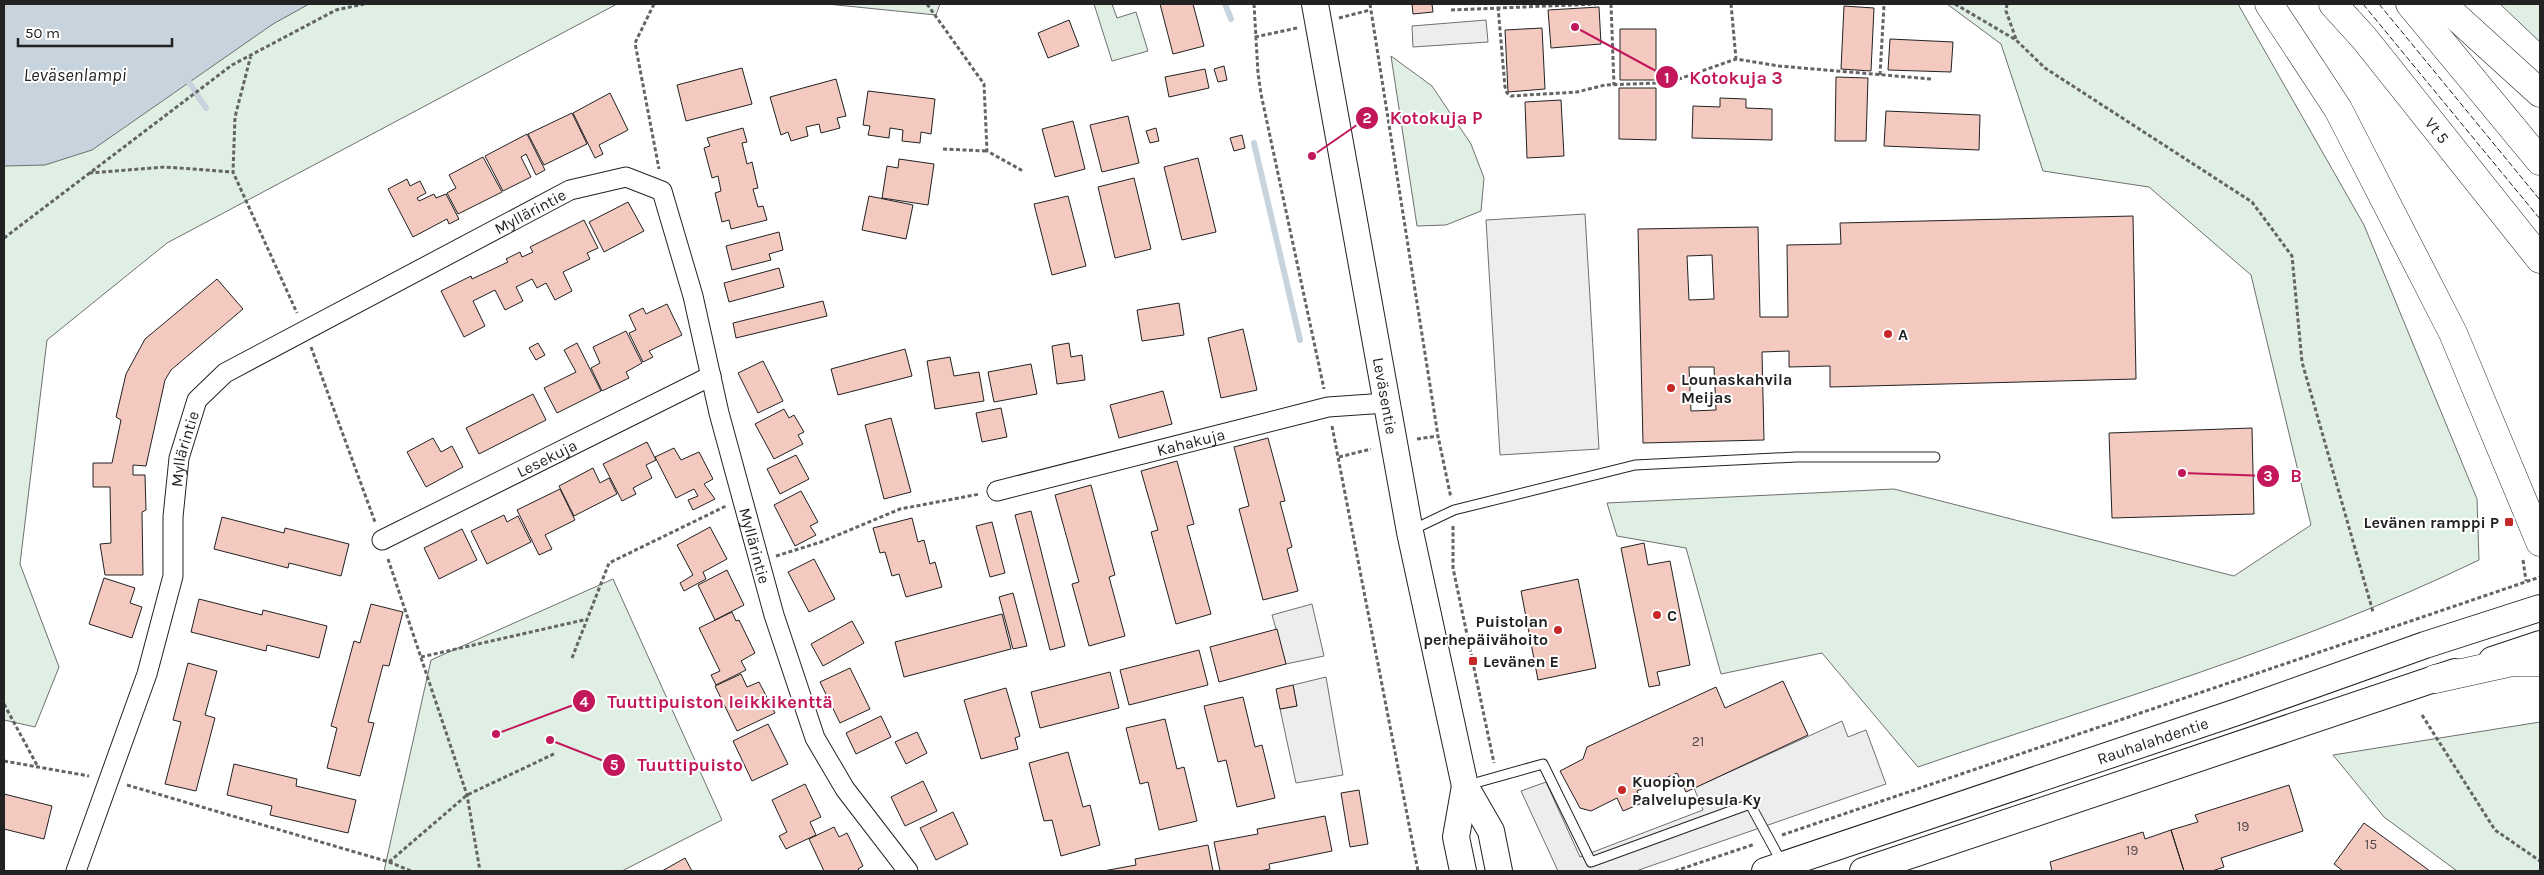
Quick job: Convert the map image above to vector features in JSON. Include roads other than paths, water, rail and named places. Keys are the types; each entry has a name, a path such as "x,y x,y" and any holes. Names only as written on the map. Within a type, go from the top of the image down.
{"highway":[{"path":"2270,4 2338,109 2453,333 2540,542"},
{"name":"Vt 5","path":"2332,4 2364,38 2540,259"},
{"path":"2410,4 2540,161"},
{"path":"2442,4 2540,93"},
{"path":"2435,679 2512,662 2540,662"}],"main road":[{"name":"Leväsentie","path":"1315,4 1410,532 1465,786 1491,831 1499,871"},
{"name":"Rauhalahdentie","path":"1774,868 2228,716 2424,644 2540,608"},
{"name":"Rauhalahdentie","path":"1863,871 2540,644"},
{"name":"Leväsentie","path":"1463,871 1456,837 1465,786"}],"street":[{"name":"Myllärintie","path":"76,871 147,674 173,576 173,517 179,458 197,400 225,373 570,190 626,176 662,191 693,296 711,376 759,562 774,615 815,738 845,789 908,871"},
{"name":"Lesekuja","path":"382,540 711,376"},
{"name":"Kahakuja","path":"997,491 1328,407 1386,402"}],"lane":[{"path":"1410,532 1454,510 1635,465 1796,457 1935,457"},
{"path":"1465,786 1543,764 1591,862 1750,804 1768,840 1774,868"}],"water":[{"name":"Leväsenlampi","path":"4,4 309,4 273,24 92,150 45,165 4,166"}],"waterway":[{"path":"1225,4 1231,19"},
{"path":"189,82 194,90"},
{"path":"197,95 206,108"},
{"path":"1254,143 1300,340"}],"place":[{"name":"Kotokuja 3","path":"1575,27"},
{"name":"Kotokuja P","path":"1312,156"},
{"name":"A","path":"1888,334"},
{"name":"Lounaskahvila Meijas","path":"1671,388"},
{"name":"B","path":"2182,473"},
{"name":"Levänen ramppi P","path":"2509,522"},
{"name":"C","path":"1657,615"},
{"name":"Puistolan perhepäivähoito","path":"1558,630"},
{"name":"Levänen E","path":"1473,661"},
{"name":"Tuuttipuiston leikkikenttä","path":"496,734"},
{"name":"Tuuttipuisto","path":"550,740"},
{"name":"Kuopion Palvelupesula Ky","path":"1622,790"}]}
